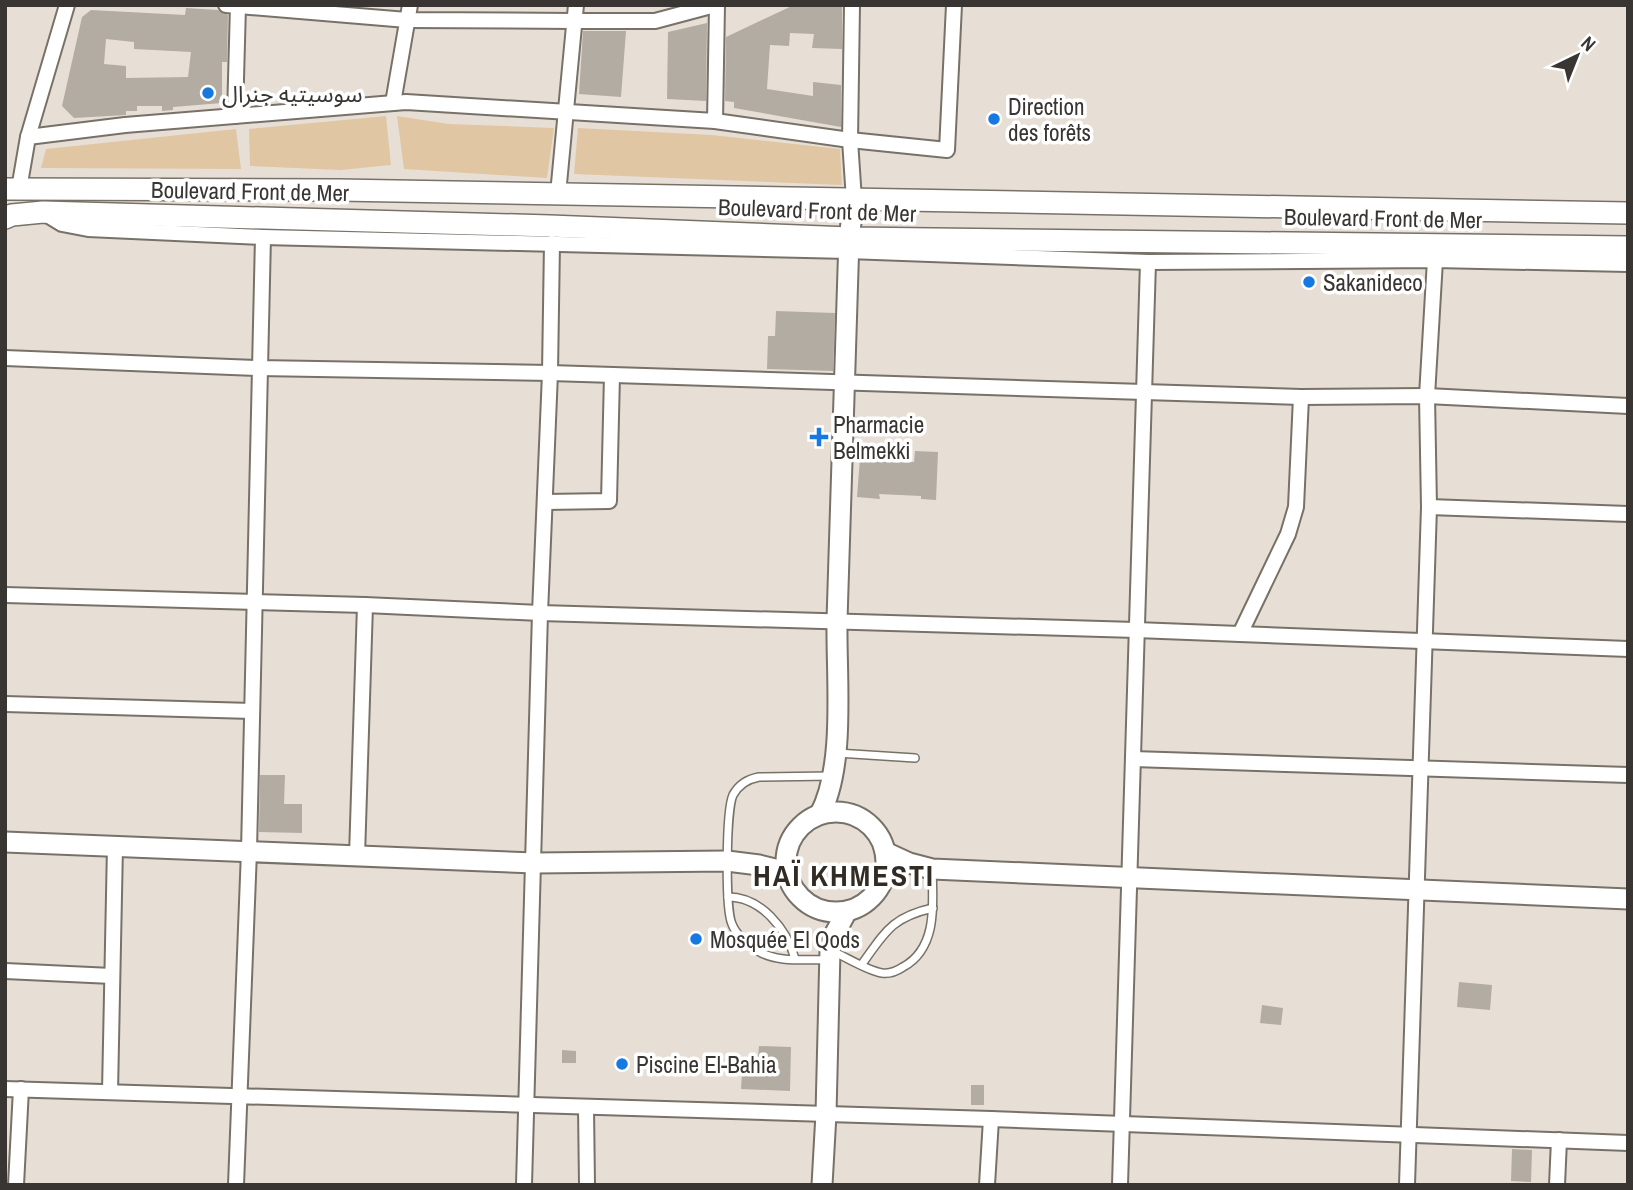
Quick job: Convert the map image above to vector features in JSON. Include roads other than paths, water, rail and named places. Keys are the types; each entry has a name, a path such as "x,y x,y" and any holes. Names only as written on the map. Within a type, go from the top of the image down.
{"main road":[{"name":"Boulevard Front de Mer","path":"12,189 339,190 1628,213"},
{"name":"Boulevard Front de Mer","path":"5,219 12,215 43,212 550,226 848,245 1628,247"}],"street":[{"path":"12,189 67,5"},
{"path":"226,5 575,21 655,21 716,5 716,121"},
{"path":"558,194 576,5"},
{"path":"820,814 832,780 836,753 837,621 848,245 854,200 850,139 852,5"},
{"path":"28,137 125,125 393,103 716,121 947,150 954,5"},
{"path":"234,116 238,6"},
{"path":"393,103 408,12"},
{"path":"43,212 62,224 88,229 263,237 848,245 1148,262 1435,260 1628,264"},
{"path":"236,1185 249,852 263,237"},
{"path":"524,1185 552,243"},
{"path":"1406,1185 1429,507 1427,396 1435,260"},
{"path":"1120,1185 1148,262"},
{"path":"5,358 258,368 550,373 1301,397 1427,396 1628,406"},
{"path":"545,502 609,501 612,375"},
{"path":"1240,634 1288,534 1296,507 1301,397"},
{"path":"1429,507 1628,514"},
{"path":"5,595 1136,630 1628,649"},
{"path":"357,856 365,605"},
{"path":"5,704 252,711"},
{"path":"1133,759 1628,775"},
{"path":"832,780 848,813"},
{"path":"838,811 848,813 868,823 882,841 886,852 883,881 865,904 847,911 818,909 797,894 787,872 787,849 796,831 803,824 820,814 838,811"},
{"path":"5,842 535,863 736,862 787,872"},
{"path":"110,1092 116,846"},
{"path":"736,862 787,849"},
{"path":"886,852 926,868 1628,899"},
{"path":"883,881 926,868"},
{"path":"818,909 831,951 822,1185"},
{"path":"831,951 847,911"},
{"path":"5,971 112,976"},
{"path":"5,1089 991,1119 1628,1143"},
{"path":"16,1185 21,1089"},
{"path":"586,1108 587,1185"},
{"path":"987,1185 991,1119"},
{"path":"1557,1185 1559,1140"}],"lane":[{"path":"836,753 915,758"},
{"path":"832,780 760,777 739,786 734,792 730,806 736,862 728,897 729,916 739,934 766,955 795,959 831,951 882,973 894,972 906,966 916,956 928,937 933,908 926,868"},
{"path":"728,897 748,899 764,911 786,935 795,959"},
{"path":"862,964 895,922 912,913 933,908"}],"place":[{"name":"سوسيتيه جنرال","path":"208,93"},
{"name":"Direction des forêts","path":"994,119"},
{"name":"Sakanideco","path":"1309,282"},
{"name":"Pharmacie Belmekki","path":"819,437"},
{"name":"Mosquée El Qods","path":"696,939"},
{"name":"Piscine El-Bahia","path":"622,1064"}],"district":[{"name":"HAÏ KHMESTI","path":"844,875"}]}
